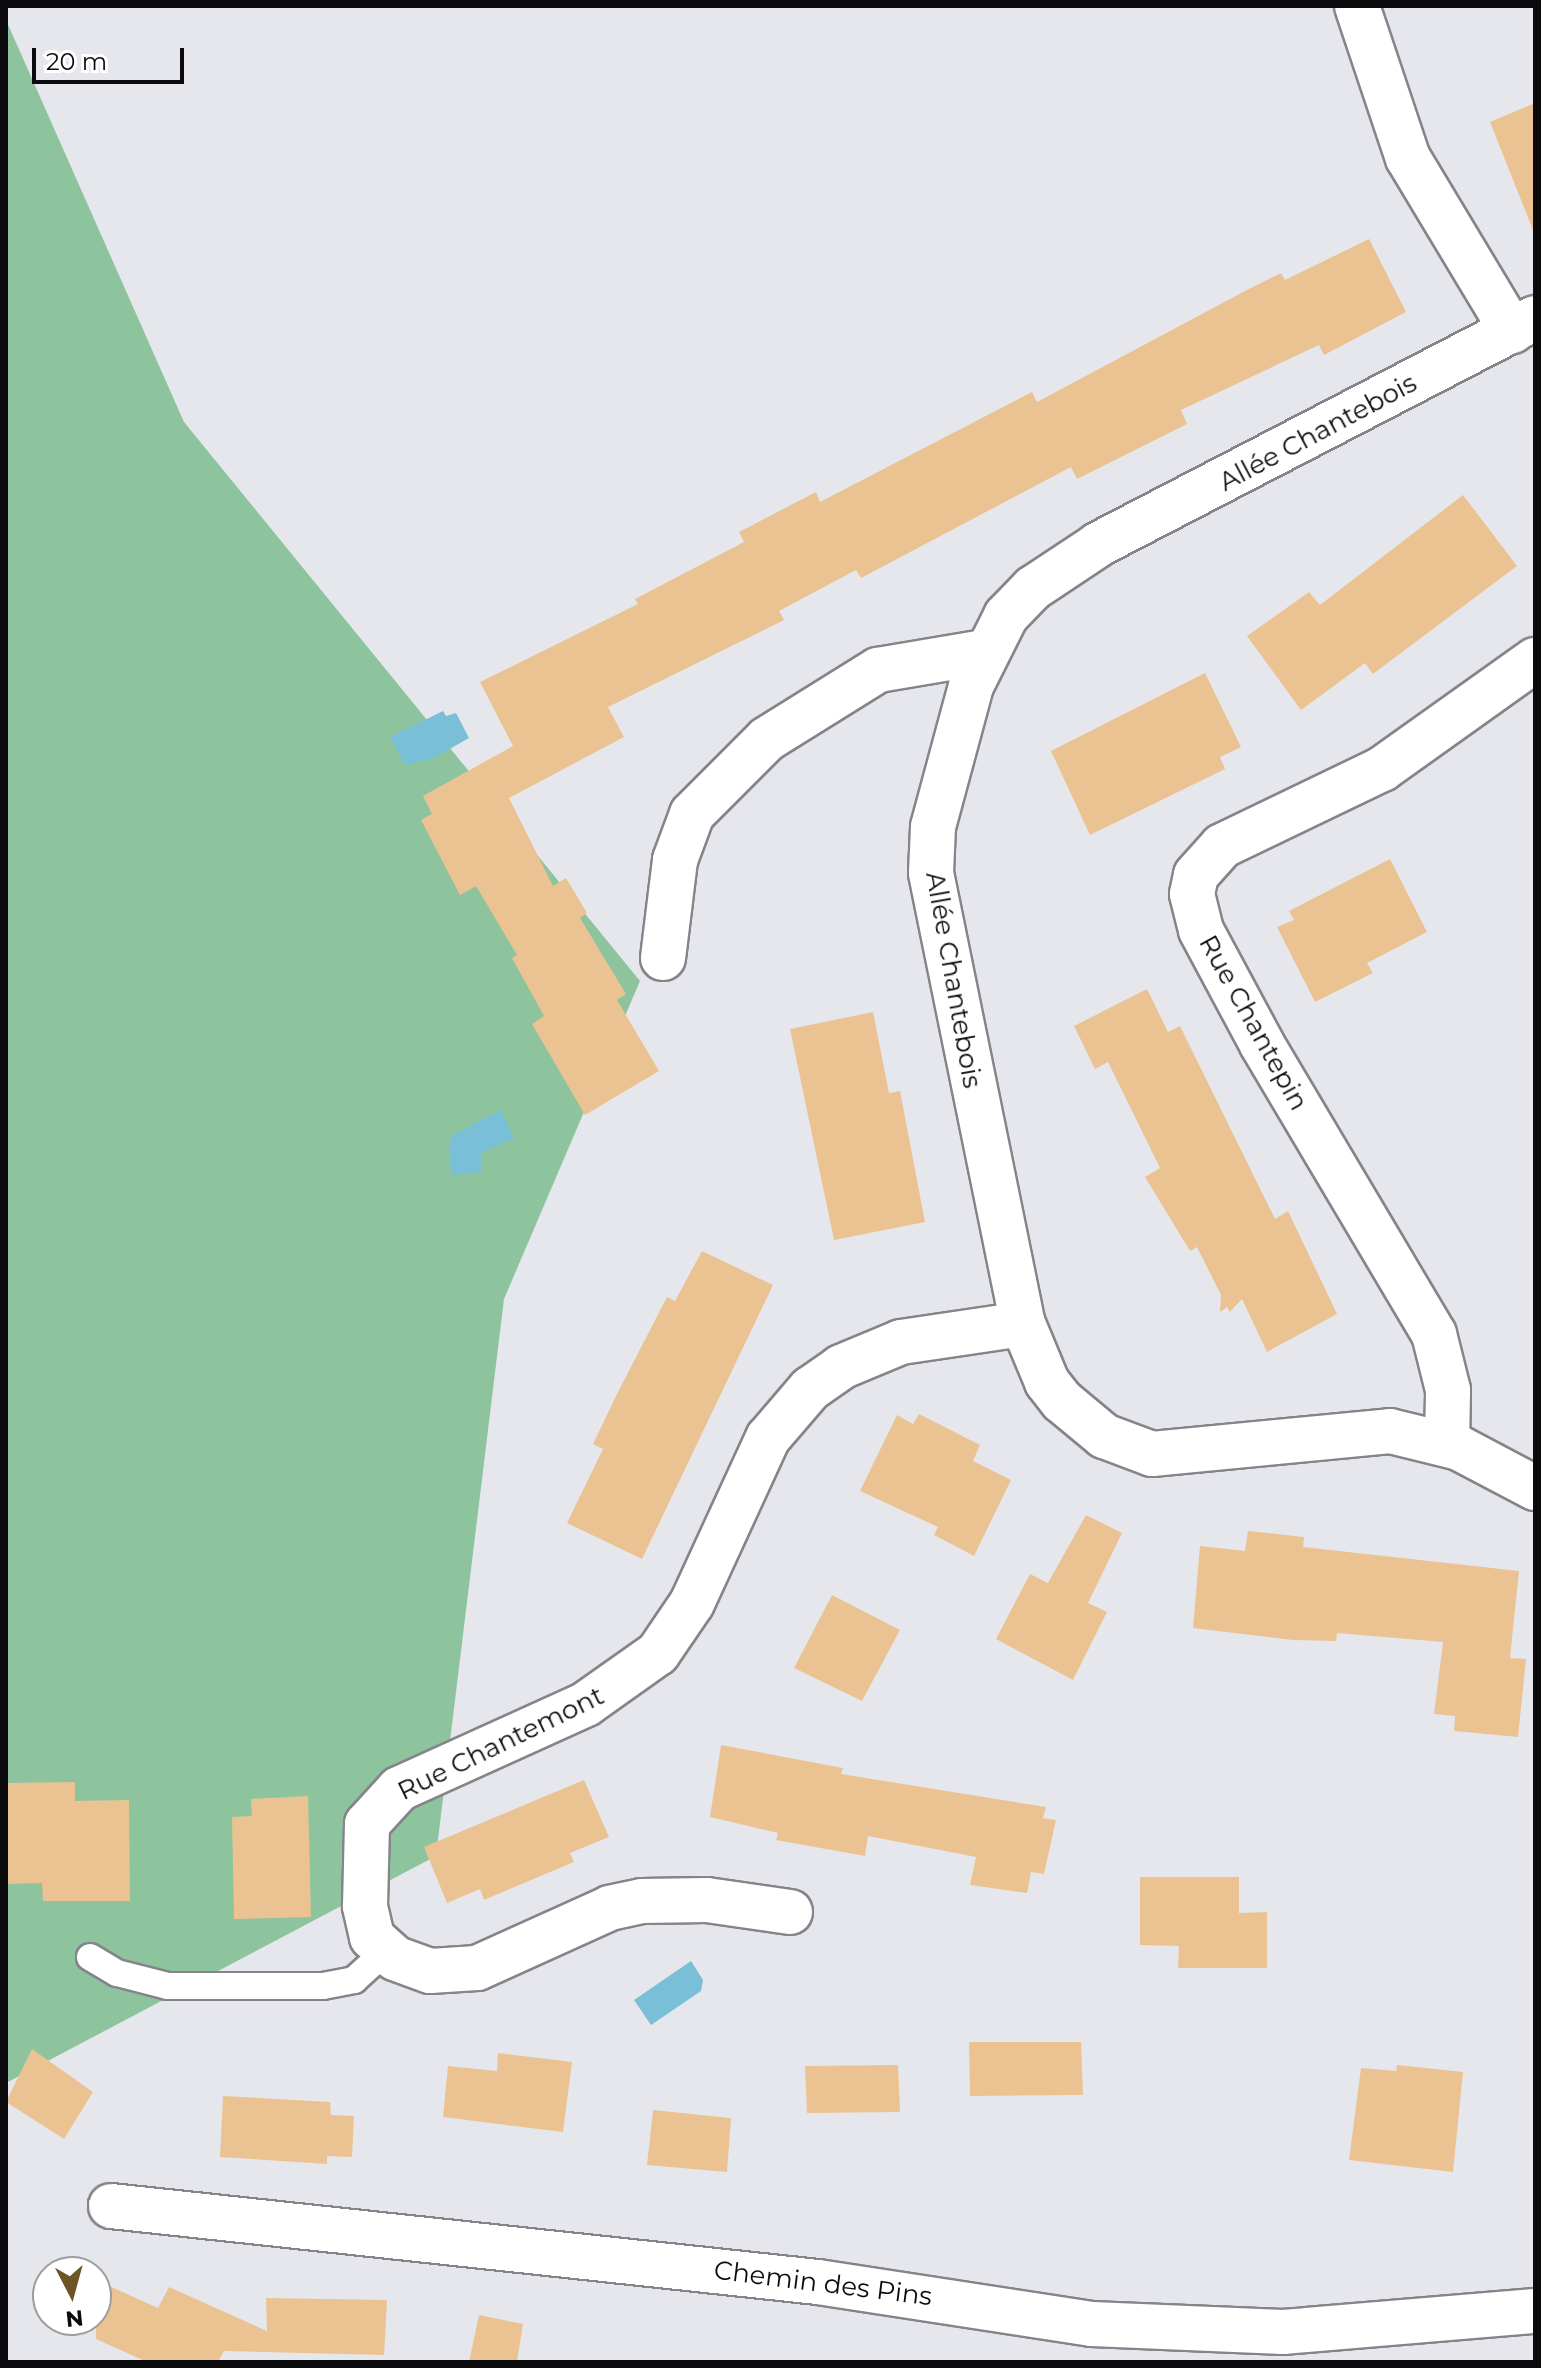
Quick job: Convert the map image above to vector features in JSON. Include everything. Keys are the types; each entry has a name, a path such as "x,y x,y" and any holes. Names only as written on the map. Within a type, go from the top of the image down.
{"street":[{"path":"1357,6 1408,158 1523,324"},
{"name":"Allée Chantebois","path":"1523,324 1098,545 1033,588 984,652 949,753 933,827 931,873 1023,1324 1054,1392 1084,1421 1126,1448 1205,1453 1337,1433 1390,1431 1447,1444 1535,1488"},
{"path":"663,958 675,860 692,814 767,739 878,670 984,652"},
{"name":"Rue Chantepin","path":"1447,1444 1448,1390 1434,1334 1262,1044 1207,942 1192,894 1196,875 1222,846 1382,769 1535,660"},
{"name":"Rue Chantemont","path":"386,1951 372,1937 365,1906 364,1848 376,1808 431,1772 611,1690 658,1653 692,1603 761,1449 810,1389 851,1362 901,1342 1023,1324"},
{"path":"386,1951 411,1966 453,1972 498,1961 580,1921 642,1901 707,1900 790,1912"},
{"name":"Chemin des Pins","path":"111,2206 818,2282 1092,2324 1298,2332 1535,2311"}],"lane":[{"path":"90,1957 117,1973 168,1986 323,1986 354,1980 386,1951"}],"green space":[{"path":"6,20 184,422 640,981 504,1299 436,1856 6,2083"}],"water":[{"path":"443,711 446,716 456,713 469,738 432,759 405,765 390,737"},
{"path":"501,1110 514,1138 481,1153 481,1172 451,1175 449,1144 454,1134"},
{"path":"691,1961 703,1980 701,1991 651,2025 634,2000"}],"building":[{"path":"1535,103 1535,230 1533,230 1490,122"},
{"path":"1369,239 1406,312 1324,355 1319,345 1181,410 1187,424 1077,479 1071,467 861,578 856,570 779,611 784,620 608,707 624,737 509,798 553,886 566,878 587,913 580,918 626,994 617,1000 659,1071 585,1115 532,1024 544,1016 512,958 517,955 476,886 460,895 421,820 432,814 423,796 513,746 480,682 638,604 635,599 744,542 739,532 816,492 820,502 1032,392 1037,402 1281,273 1285,280"},
{"path":"1463,495 1517,566 1373,674 1365,663 1301,710 1247,636 1309,592 1320,605"},
{"path":"1205,673 1241,747 1220,757 1225,769 1090,835 1051,751"},
{"path":"1390,859 1427,932 1367,963 1373,973 1315,1002 1277,927 1294,920 1289,911"},
{"path":"1147,989 1168,1032 1180,1026 1275,1219 1288,1211 1337,1314 1267,1352 1242,1299 1230,1312 1227,1307 1220,1312 1221,1295 1197,1247 1190,1251 1145,1177 1160,1168 1108,1062 1095,1069 1074,1026"},
{"path":"873,1012 889,1093 900,1091 925,1222 834,1240 790,1029"},
{"path":"702,1251 773,1285 642,1559 567,1523 603,1449 593,1444 618,1392 667,1297 675,1301"},
{"path":"919,1414 980,1445 973,1461 1011,1480 974,1556 934,1535 938,1527 860,1491 897,1415 913,1424"},
{"path":"1086,1515 1122,1533 1088,1603 1107,1612 1073,1680 996,1639 1030,1574 1048,1583"},
{"path":"1248,1531 1304,1537 1303,1547 1519,1571 1510,1658 1526,1659 1518,1737 1454,1731 1455,1716 1434,1714 1443,1642 1337,1633 1336,1641 1293,1640 1193,1628 1200,1546 1245,1551"},
{"path":"832,1595 900,1630 862,1701 794,1668"},
{"path":"721,1745 843,1768 841,1774 1046,1807 1043,1818 1056,1820 1044,1874 1031,1872 1027,1893 970,1885 976,1857 868,1836 865,1856 776,1840 778,1833 710,1817"},
{"path":"584,1780 609,1837 570,1853 574,1862 484,1900 480,1889 447,1903 424,1847"},
{"path":"75,1782 75,1801 129,1800 130,1901 43,1901 42,1883 6,1884 6,1783"},
{"path":"308,1796 311,1917 234,1919 232,1817 252,1816 251,1799"},
{"path":"1140,1877 1239,1877 1239,1913 1267,1912 1267,1968 1178,1968 1179,1946 1140,1945"},
{"path":"969,2042 1081,2042 1083,2095 970,2096"},
{"path":"32,2049 93,2092 64,2139 6,2102"},
{"path":"498,2053 572,2062 563,2132 443,2117 448,2066 497,2071"},
{"path":"898,2065 900,2112 807,2113 805,2066"},
{"path":"1397,2065 1463,2072 1453,2172 1349,2160 1361,2068 1396,2071"},
{"path":"223,2096 330,2102 331,2115 354,2116 352,2157 327,2156 327,2164 220,2157"},
{"path":"653,2110 731,2118 727,2172 647,2165"},
{"path":"112,2287 158,2308 169,2287 267,2331 266,2298 387,2300 384,2355 224,2351 218,2362 147,2362 96,2339 96,2336 112,2336"},
{"path":"479,2315 523,2324 517,2362 469,2362"}]}
